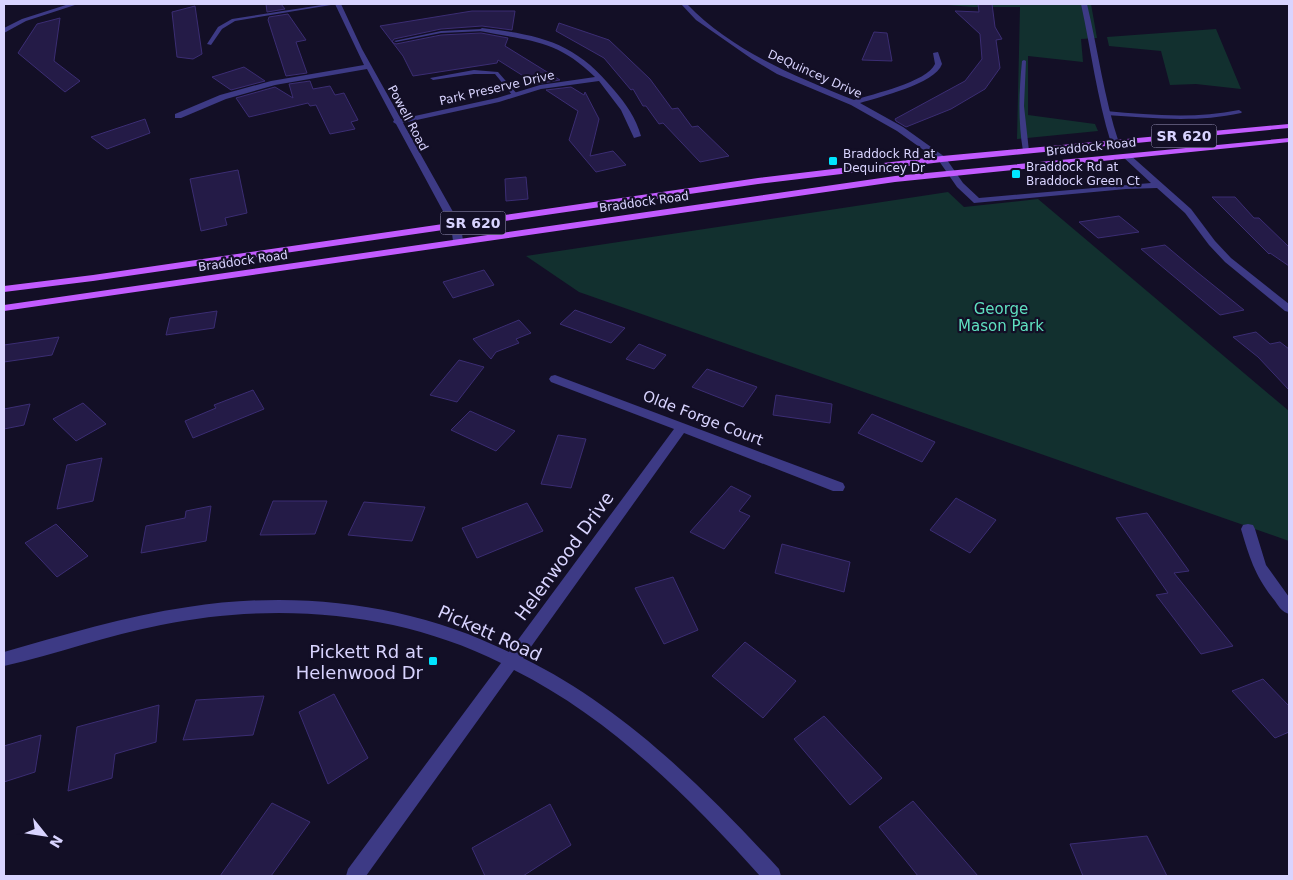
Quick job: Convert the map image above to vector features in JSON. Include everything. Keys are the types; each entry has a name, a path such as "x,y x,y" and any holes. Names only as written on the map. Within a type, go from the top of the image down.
{"main road":[{"name":"Braddock Road","path":"4,289 93,278 758,181 942,159 1289,126"},
{"name":"Braddock Road","path":"4,308 826,188 952,173 1289,140"}],"street":[{"path":"4,31 24,20 75,4"},
{"name":"Powell Road","path":"337,4 397,122 456,226 458,241"},
{"name":"DeQuincey Drive","path":"684,4 698,19 754,58 780,72 854,103 900,129 942,159 977,201 1126,186 1159,185"},
{"path":"1084,4 1106,113 1115,143"},
{"path":"482,30 522,35 553,43 574,55 602,78 634,123 636,136"},
{"path":"854,103 926,76 937,67 936,53"},
{"path":"178,116 223,97 274,83 368,67"},
{"name":"Park Preserve Drive","path":"397,122 515,95 540,87 602,78"},
{"path":"1126,156 1188,211 1212,243 1228,260 1289,309"},
{"name":"Olde Forge Court","path":"556,379 838,487"},
{"name":"Helenwood Drive","path":"355,876 681,428"},
{"path":"1248,529 1259,566 1269,583 1289,608"},
{"name":"Pickett Road","path":"4,659 149,621 212,610 272,606 338,609 400,620 459,637 513,661 569,694 615,726 685,784 730,828 772,876"}],"lane":[{"path":"209,44 220,28 234,20 337,4"},
{"path":"396,41 440,32 482,30"},
{"path":"1024,61 1021,93 1021,127 1026,151"},
{"path":"434,78 474,72 496,74 515,95"},
{"path":"1106,113 1158,117 1191,117 1226,115 1239,112"}],"green space":[{"path":"935,4 1091,4 1097,38 1081,39 1083,62 1028,56 1028,115 1095,124 1098,131 1017,139 1020,7 973,7"},
{"path":"1216,29 1241,89 1196,84 1170,85 1161,51 1109,46 1107,37"},
{"name":"George Mason Park","path":"948,192 964,207 1038,199 1289,411 1289,541 579,292 526,256"}],"building":[{"path":"266,4 281,4 285,9 267,12"},
{"path":"978,4 992,4 995,27 1002,39 996,40 1000,68 985,89 951,109 906,127 896,121 895,119 965,81 982,59 980,34 955,11 979,12"},
{"path":"195,6 202,54 193,59 177,57 172,12"},
{"path":"472,11 515,11 512,30 482,26 441,29 394,39 392,42 380,26"},
{"path":"288,14 306,40 296,42 307,73 286,76 268,20 269,17"},
{"path":"60,18 54,61 80,81 65,92 18,53 37,24"},
{"path":"559,23 609,40 650,79 672,109 678,108 692,127 698,126 729,156 700,162 663,123 659,124 646,106 643,106 633,89 631,90 604,58 556,31"},
{"path":"874,32 887,33 892,61 862,60"},
{"path":"481,33 508,38 505,46 560,80 536,84 498,60 497,63 413,76 403,56 392,42 396,44 441,35"},
{"path":"244,67 265,81 231,90 212,77"},
{"path":"310,81 313,89 330,86 335,95 344,93 358,120 351,122 355,129 330,134 316,105 310,106 308,103 249,117 236,98 275,87 293,98 289,84"},
{"path":"571,87 584,95 585,92 599,119 590,156 613,151 626,165 596,172 569,140 578,111 546,90"},
{"path":"145,119 150,133 107,149 91,137"},
{"path":"238,170 247,213 225,218 227,225 201,231 190,179"},
{"path":"526,177 528,199 506,201 505,179"},
{"path":"1212,197 1235,197 1254,218 1259,218 1289,247 1289,266 1269,254"},
{"path":"1119,216 1139,232 1098,238 1079,222"},
{"path":"1165,245 1244,310 1220,315 1141,249"},
{"path":"484,270 494,285 453,298 443,282"},
{"path":"575,310 625,328 611,343 560,324"},
{"path":"217,311 214,328 166,335 170,318"},
{"path":"519,320 531,333 516,339 519,343 496,352 491,359 473,339"},
{"path":"1256,332 1270,344 1280,342 1289,349 1289,390 1258,357 1233,337"},
{"path":"59,337 52,355 4,362 4,345"},
{"path":"639,344 666,355 654,369 626,359"},
{"path":"459,360 484,367 457,402 430,395"},
{"path":"707,369 757,387 743,407 692,387"},
{"path":"253,390 264,409 193,438 185,421 216,408 214,405"},
{"path":"776,395 832,404 830,423 773,415"},
{"path":"83,403 106,424 76,441 53,419"},
{"path":"30,404 24,425 4,429 4,409"},
{"path":"470,411 515,431 496,451 451,430"},
{"path":"872,414 935,442 922,462 858,433"},
{"path":"558,435 586,439 571,488 541,484"},
{"path":"102,458 93,501 57,509 67,465"},
{"path":"731,486 751,496 739,511 750,516 724,549 690,532"},
{"path":"956,498 996,520 970,553 930,530"},
{"path":"273,501 327,501 315,534 260,535"},
{"path":"364,502 425,507 412,541 348,535"},
{"path":"527,503 543,531 477,558 462,528"},
{"path":"211,506 206,541 141,553 146,526 185,518 186,511"},
{"path":"1147,513 1189,571 1174,573 1233,646 1201,654 1156,595 1168,593 1116,518"},
{"path":"56,524 88,556 57,577 25,543"},
{"path":"782,544 850,562 844,592 775,573"},
{"path":"673,577 698,630 664,644 635,588"},
{"path":"745,642 796,681 763,718 712,676"},
{"path":"1263,679 1289,706 1289,732 1275,738 1232,691"},
{"path":"334,694 368,758 328,784 299,712"},
{"path":"264,696 253,735 183,740 196,700"},
{"path":"159,705 156,742 115,754 112,778 68,791 77,727"},
{"path":"824,716 882,778 850,805 794,739"},
{"path":"41,735 35,772 4,782 4,746"},
{"path":"913,801 978,876 918,876 879,827"},
{"path":"272,803 310,822 271,876 220,876"},
{"path":"550,804 571,845 523,876 485,876 472,848"},
{"path":"1147,836 1167,876 1083,876 1070,844"}],"place":[{"name":"Braddock Rd at Dequincey Dr","path":"833,161"},
{"name":"Braddock Rd at Braddock Green Ct","path":"1016,174"},
{"name":"Pickett Rd at Helenwood Dr","path":"433,661"}]}
